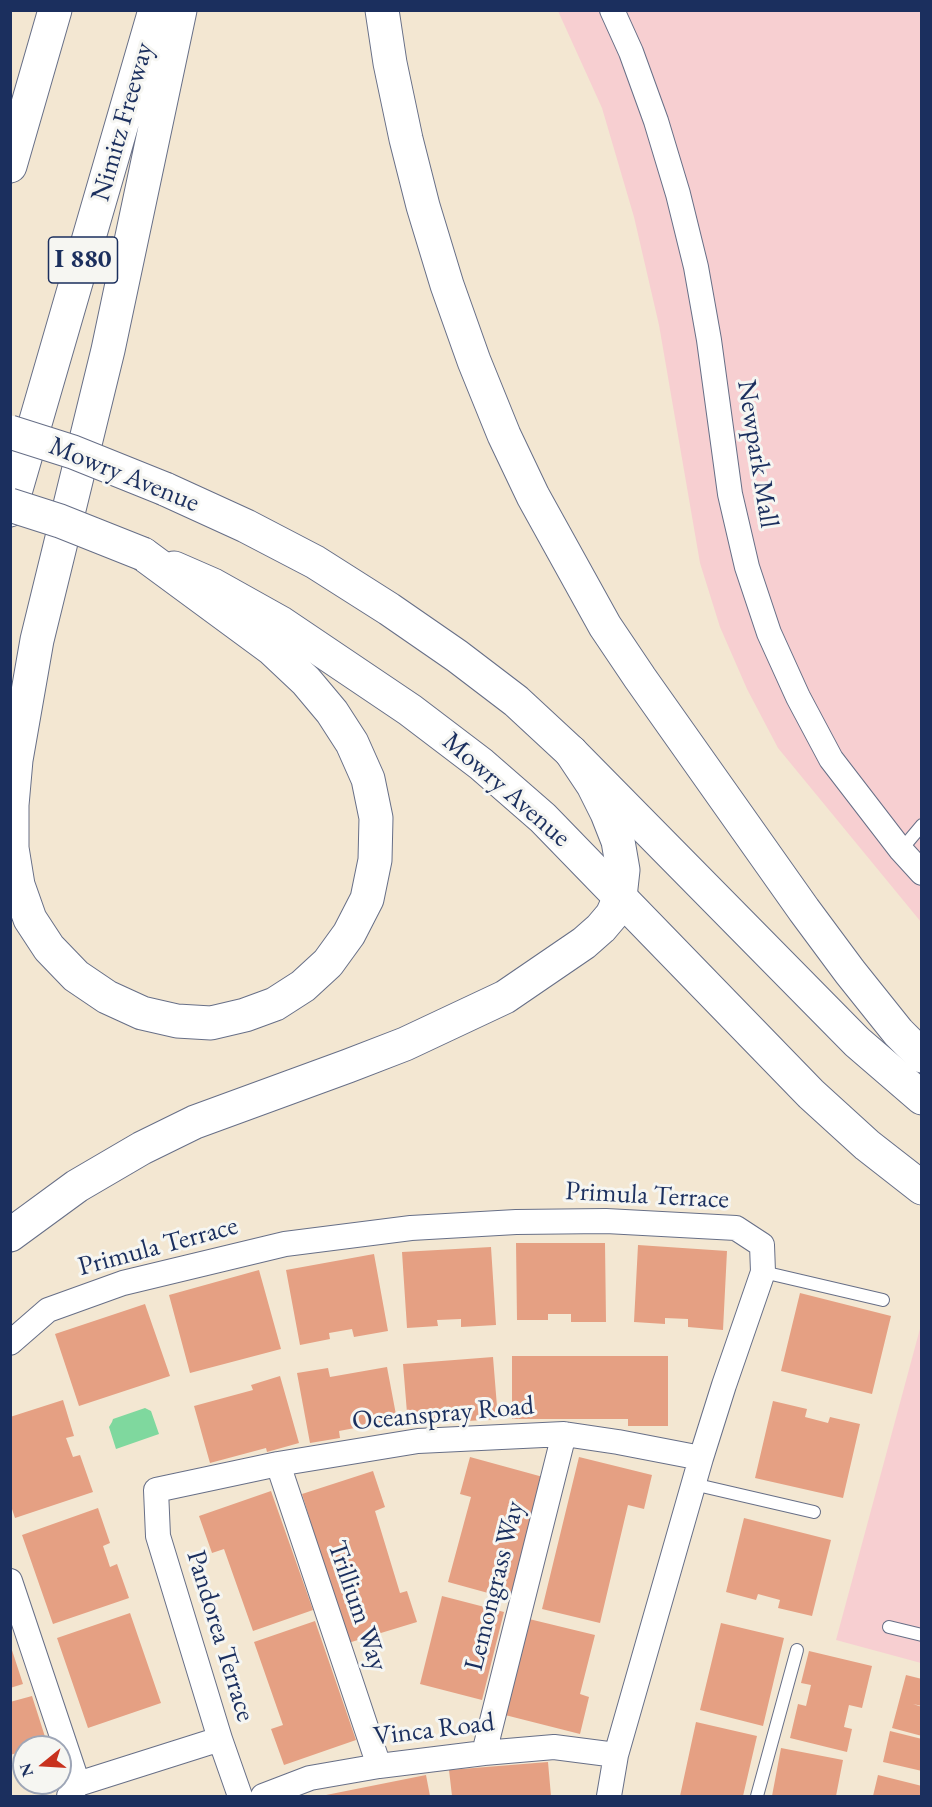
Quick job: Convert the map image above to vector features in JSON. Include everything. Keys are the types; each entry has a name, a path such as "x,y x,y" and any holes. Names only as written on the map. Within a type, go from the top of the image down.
{"main road":[{"path":"10,166 55,10"},
{"name":"Nimitz Freeway","path":"10,510 155,10"},
{"path":"142,554 272,649 306,681 332,712 352,743 368,779 376,818 375,860 367,899 350,934 328,963 303,986 275,1004 211,1023 177,1022 142,1013 107,998 76,976 49,948 30,919 18,885 12,849 12,805 16,760 37,640 108,350 180,10"},
{"path":"381,10 406,139 447,285 504,435 533,496 599,617 640,678 831,946 898,1032 921,1056"},
{"name":"Mowry Avenue","path":"10,432 74,452 165,489 246,526 315,562 457,656 516,701 571,752 857,1042 921,1098"},
{"name":"Mowry Avenue","path":"10,505 60,521 213,585 281,623 410,710 481,764 543,818 811,1094 867,1145 921,1188"},
{"path":"10,1235 77,1186 142,1148 195,1122 405,1044 504,997 584,943 612,915 620,897 623,870 618,841 607,813 571,752"}],"street":[{"name":"Newpark Mall","path":"612,10 631,52 656,121 678,194 696,267 709,340 730,494 747,567 769,633 798,697 831,759 921,873"},
{"name":"Primula Terrace","path":"10,1343 48,1310 123,1283 285,1244 411,1228 516,1222 606,1221 736,1228 762,1245 763,1272 693,1484 616,1755 609,1797"},
{"name":"Oceanspray Road","path":"156,1490 278,1464 418,1441 564,1434 701,1458"},
{"name":"Lemongrass Way","path":"484,1753 564,1434"},
{"name":"Trillium Way","path":"278,1464 380,1766"},
{"name":"Pandorea Terrace","path":"156,1490 158,1536 240,1797"},
{"path":"10,1581 73,1790 220,1739"},
{"name":"Vinca Road","path":"263,1797 310,1778 380,1766 484,1753 554,1747 616,1755"}],"lane":[{"path":"901,850 921,825"},
{"path":"763,1272 883,1300"},
{"path":"693,1484 814,1512"},
{"path":"889,1627 921,1635"},
{"path":"757,1797 797,1650"}],"shaded area":[{"path":"558,11 921,11 921,922 778,748 747,689 720,627 700,563 659,325 634,217 602,108"},
{"path":"921,1325 921,1663 836,1640"}],"green space":[{"path":"145,1408 151,1411 159,1434 116,1449 109,1427 113,1419"}],"building":[{"path":"516,1243 605,1243 606,1322 571,1322 571,1314 548,1314 548,1320 517,1320"},
{"path":"638,1245 727,1251 723,1330 688,1327 688,1319 665,1318 665,1324 634,1322"},
{"path":"491,1247 496,1325 461,1327 461,1319 437,1320 438,1326 407,1328 402,1252"},
{"path":"374,1254 388,1331 354,1337 352,1329 329,1333 330,1339 300,1345 286,1270"},
{"path":"259,1270 281,1349 190,1373 169,1295"},
{"path":"800,1293 891,1316 872,1394 781,1371"},
{"path":"145,1304 170,1376 79,1406 55,1334"},
{"path":"512,1356 668,1356 668,1426 628,1426 628,1419 512,1419"},
{"path":"493,1357 498,1419 408,1425 403,1364"},
{"path":"387,1367 397,1420 339,1431 340,1438 310,1443 297,1373 328,1368 330,1377"},
{"path":"280,1376 299,1443 267,1452 266,1448 210,1463 194,1406 253,1390 251,1385"},
{"path":"63,1400 74,1436 66,1438 73,1457 80,1455 93,1492 15,1518 10,1503 10,1417"},
{"path":"773,1401 807,1409 805,1417 828,1423 830,1417 860,1424 843,1498 755,1478"},
{"path":"470,1457 543,1477 510,1599 448,1582 471,1497 460,1494"},
{"path":"579,1457 652,1475 644,1509 628,1505 600,1623 542,1609"},
{"path":"373,1471 385,1507 375,1511 400,1593 407,1591 417,1622 348,1643 302,1494"},
{"path":"271,1491 313,1610 253,1631 224,1549 212,1553 199,1516"},
{"path":"98,1508 110,1543 103,1546 110,1567 117,1564 129,1598 53,1624 22,1535"},
{"path":"744,1518 831,1540 812,1616 778,1608 780,1600 758,1594 756,1600 726,1592"},
{"path":"442,1596 504,1612 482,1700 420,1684"},
{"path":"130,1613 161,1703 88,1728 57,1638"},
{"path":"529,1619 595,1635 580,1694 589,1697 580,1734 505,1715"},
{"path":"315,1621 356,1740 284,1765 271,1729 283,1725 254,1642"},
{"path":"721,1623 784,1638 763,1726 700,1710"},
{"path":"10,1644 23,1684 10,1688"},
{"path":"809,1651 872,1666 862,1708 849,1705 844,1727 852,1729 847,1752 790,1738 798,1704 806,1706 811,1685 801,1683"},
{"path":"906,1675 922,1679 922,1706 913,1704 922,1707 922,1736 892,1728"},
{"path":"32,1696 44,1735 12,1735 12,1754 10,1755 10,1702"},
{"path":"696,1722 757,1736 743,1796 680,1796"},
{"path":"890,1731 922,1739 922,1771 883,1762"},
{"path":"781,1748 843,1760 836,1796 772,1796"},
{"path":"548,1762 551,1796 452,1796 449,1770"},
{"path":"426,1775 430,1796 326,1795"},
{"path":"878,1775 922,1786 922,1796 873,1796"}]}
